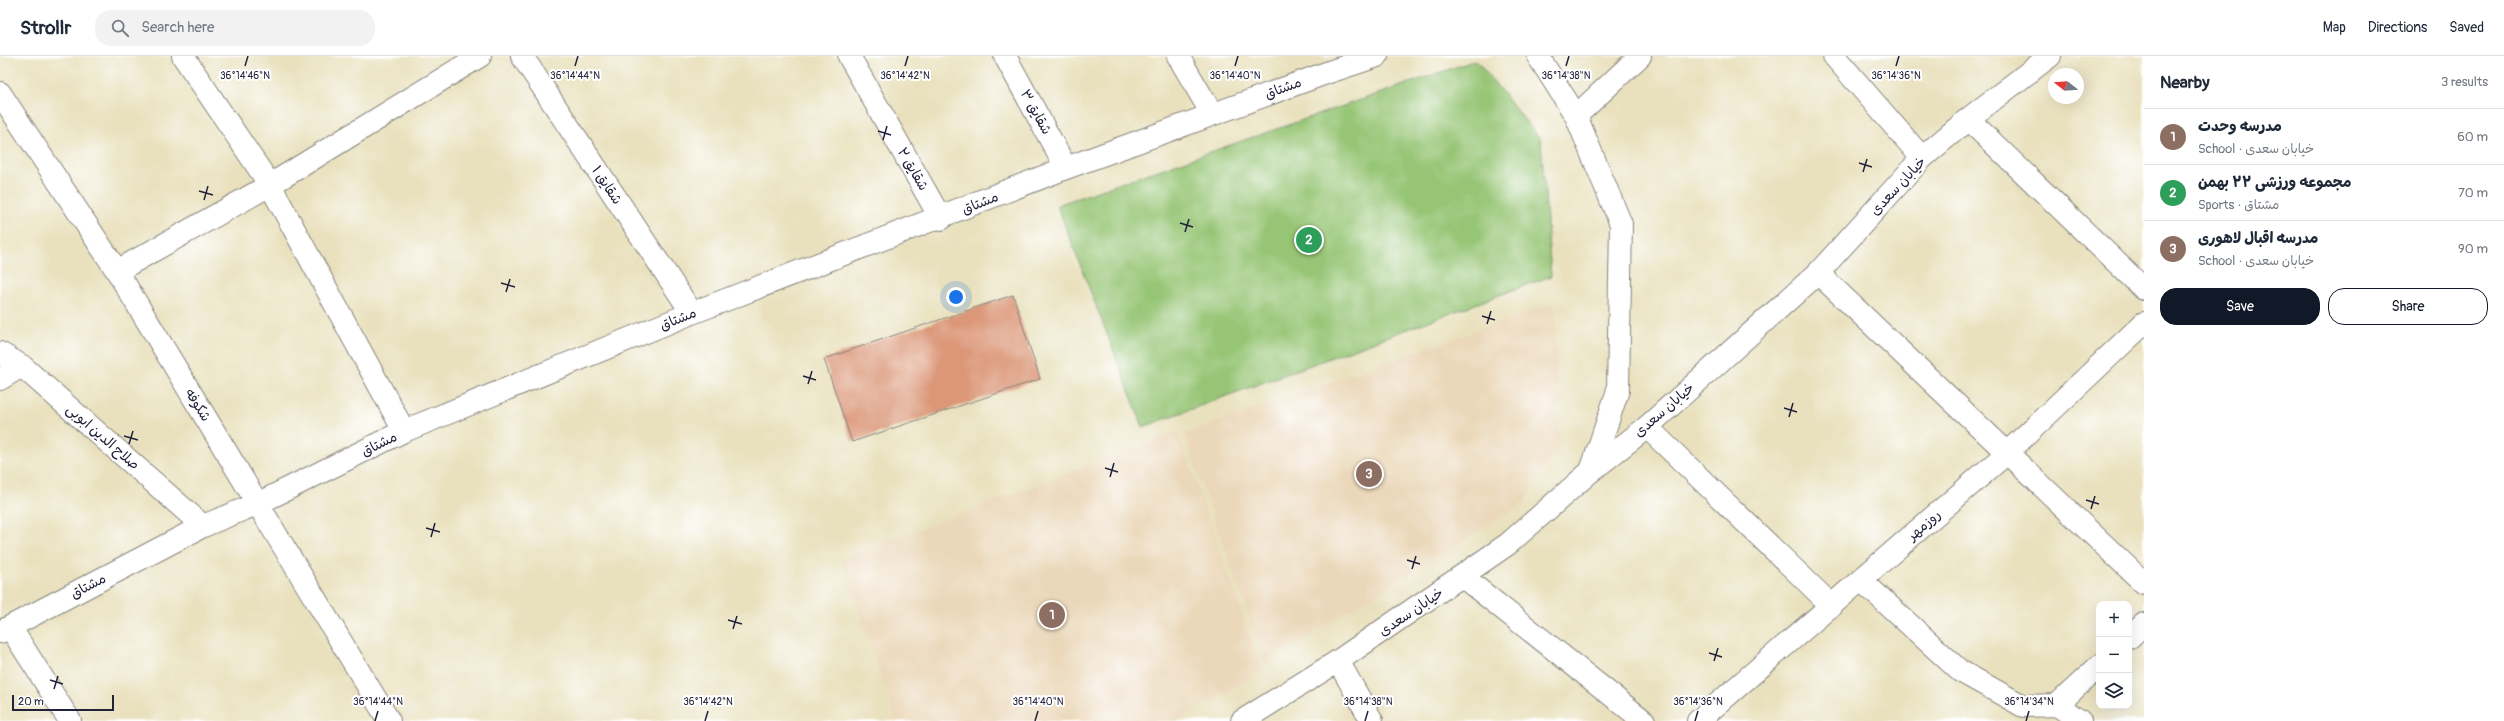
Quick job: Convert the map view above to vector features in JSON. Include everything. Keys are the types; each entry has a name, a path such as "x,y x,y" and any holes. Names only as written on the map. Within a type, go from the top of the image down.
{"street":[{"path":"182,56 270,186 404,431"},
{"path":"116,271 270,186 480,56"},
{"name":"شقایق ۱","path":"522,56 692,313"},
{"name":"شقایق ۲","path":"849,56 941,219"},
{"name":"شقایق ۳","path":"1005,56 1066,168"},
{"path":"1178,56 1212,114"},
{"name":"مشتاق","path":"5,629 203,526 259,503 404,431 692,313 941,219 1066,168 1212,114 1325,64 1377,56"},
{"path":"1538,56 1576,116 1621,224 1618,390 1591,471"},
{"path":"1576,116 1640,56"},
{"path":"1834,56 1922,158"},
{"name":"خیابان سعدی","path":"1242,721 1338,661 1463,577 1508,544 1591,471 1647,427 1818,274 1922,158 1968,119 2050,56"},
{"name":"شکوفه","path":"0,93 116,271 259,503 389,721"},
{"path":"1968,119 2144,289"},
{"path":"1818,274 2144,583"},
{"name":"روزمهر","path":"1698,721 2007,453 2144,323"},
{"name":"صلاح الدین ابوبی","path":"0,353 22,366 203,526"},
{"path":"0,379 22,366"},
{"path":"1647,427 1832,606"},
{"path":"1463,577 1644,721"},
{"path":"1861,580 1960,672 2018,714 2057,705 2096,669"},
{"path":"2130,637 2144,624"},
{"path":"5,629 70,721"},
{"path":"1338,661 1372,721"},
{"path":"2057,705 2080,721"}],"shaded area":[{"path":"1554,303 1559,444 1524,503 1265,663 1184,434"},
{"path":"1178,432 1263,671 1175,721 896,721 841,559"}],"green space":[{"path":"1476,60 1541,140 1551,276 1143,427 1057,205"}],"building":[{"path":"1013,295 1040,379 852,442 824,359"}],"place":[{"name":"مجموعه ورزشی ۲۲ بهمن","path":"1309,240"},
{"name":"مدرسه اقبال لاهوری","path":"1369,474"},
{"name":"مدرسه وحدت","path":"1052,615"}]}
